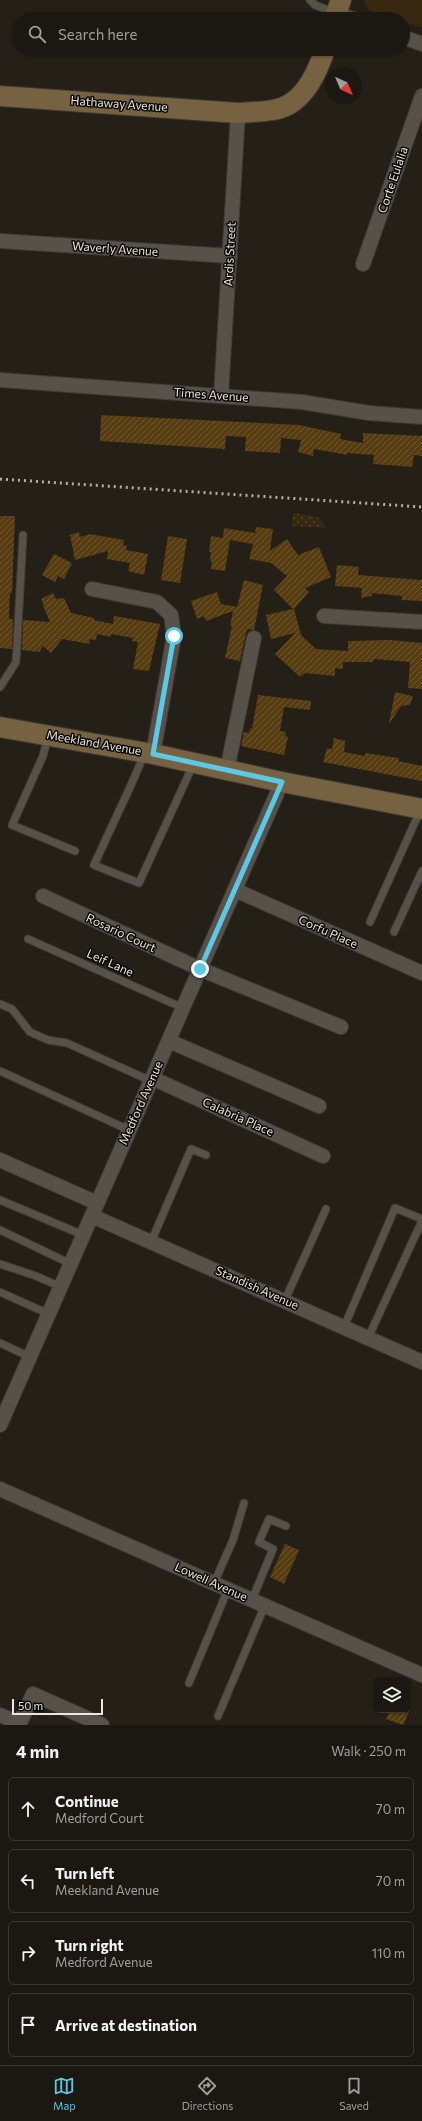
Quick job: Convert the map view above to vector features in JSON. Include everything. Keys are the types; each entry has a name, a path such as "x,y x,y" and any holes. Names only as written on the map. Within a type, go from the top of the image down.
{"main road":[{"name":"Hathaway Avenue","path":"0,96 238,113 274,110 289,105 301,96 319,67 323,56"},
{"name":"Meekland Avenue","path":"0,727 149,753 282,782 421,809"}],"street":[{"path":"410,40 422,44"},
{"name":"Corte Eulalia","path":"364,264 422,96"},
{"name":"Ardis Street","path":"221,395 238,113"},
{"name":"Waverly Avenue","path":"0,241 230,256"},
{"name":"Times Avenue","path":"0,380 302,402 369,413 422,417"},
{"path":"92,589 158,602 171,615 174,636 149,753"},
{"path":"324,616 422,622"},
{"path":"227,770 254,638"},
{"name":"Medford Avenue","path":"1,1422 282,782"},
{"name":"Corfu Place","path":"235,890 422,973"},
{"name":"Rosario Court","path":"43,896 200,969 341,1027"},
{"path":"169,1041 319,1106"},
{"name":"Calabria Place","path":"152,1080 323,1156"},
{"path":"0,1160 97,1202"},
{"name":"Standish Avenue","path":"92,1216 285,1300 422,1362"},
{"name":"Lowell Avenue","path":"0,1489 422,1675"},
{"path":"0,1714 19,1724 33,1694 102,1725"}],"lane":[{"path":"310,0 315,5 338,12"},
{"path":"0,687 16,662 23,535"},
{"path":"48,735 43,756 12,825 75,852"},
{"path":"149,753 94,865 140,883 194,763"},
{"path":"370,922 421,809"},
{"path":"394,932 422,871"},
{"name":"Leif Lane","path":"28,939 183,1008"},
{"path":"0,1004 12,1009 30,1032 48,1040 67,1043 152,1080"},
{"path":"0,1071 129,1130"},
{"path":"151,1242 191,1149 206,1155"},
{"path":"0,1200 83,1236"},
{"path":"344,1327 395,1208 422,1220 368,1338"},
{"path":"285,1300 326,1209"},
{"path":"0,1230 71,1264"},
{"path":"0,1264 36,1276 61,1287"},
{"path":"0,1292 49,1314"},
{"path":"0,1343 30,1357"},
{"path":"214,1583 233,1540 244,1503"},
{"path":"218,1716 258,1602 273,1549 258,1542 269,1519 286,1526"},
{"path":"189,1683 228,1589"}],"shaded area":[{"path":"364,0 422,0 422,28 410,24 410,12 374,12 368,10"},
{"path":"293,513 318,517 326,528 292,526"}],"building":[{"path":"101,415 299,425 341,434 340,439 363,443 363,433 422,436 422,456 414,455 412,467 373,464 374,455 347,453 347,455 314,449 313,456 298,452 301,440 281,438 280,453 245,451 246,437 226,436 225,449 100,441"},
{"path":"0,516 15,516 12,593 10,593 9,619 13,619 12,649 0,648"},
{"path":"256,527 273,529 270,551 287,539 298,555 319,547 331,577 305,588 309,592 294,609 301,635 316,649 348,651 348,641 390,640 422,643 422,689 408,688 410,662 373,659 373,662 343,662 343,669 335,668 335,676 305,673 300,677 275,654 295,633 271,639 266,615 293,609 274,590 287,576 271,563 249,559 253,544 230,540 225,571 211,569 211,552 209,552 211,536 223,538 224,528 255,533"},
{"path":"79,532 80,537 90,534 124,540 123,545 127,546 126,550 148,554 144,575 128,571 130,563 107,559 108,551 75,560 70,535"},
{"path":"168,536 187,539 180,583 161,580"},
{"path":"54,554 72,563 64,579 58,576 55,582 42,575"},
{"path":"337,565 359,567 358,575 422,580 422,601 402,600 402,596 372,593 372,596 361,598 362,588 335,586"},
{"path":"244,580 263,585 254,630 247,629 240,661 225,658 232,626 230,626 233,611 206,621 204,616 197,619 191,601 217,592 221,604 237,607"},
{"path":"53,593 56,599 64,598 71,613 94,618 94,620 113,624 114,616 160,624 149,671 133,669 138,642 132,641 133,638 111,634 111,637 97,634 96,640 90,639 89,644 62,639 51,653 43,646 39,652 22,650 23,620 50,622 41,599"},
{"path":"395,692 413,696 410,705 401,706 389,724"},
{"path":"258,695 311,701 310,710 284,707 280,731 286,732 285,736 288,737 284,755 241,746 244,732 249,733 250,728 252,729"},
{"path":"334,738 345,741 344,752 365,756 365,753 399,758 398,761 422,766 422,781 323,762 327,748 332,749"},
{"path":"285,1544 299,1550 284,1584 270,1577"},
{"path":"389,1713 409,1713 403,1725 386,1719"}],"railway":[{"path":"0,479 422,507"}],"route":[{"path":"174,636 153,754 282,782 200,969"}]}
